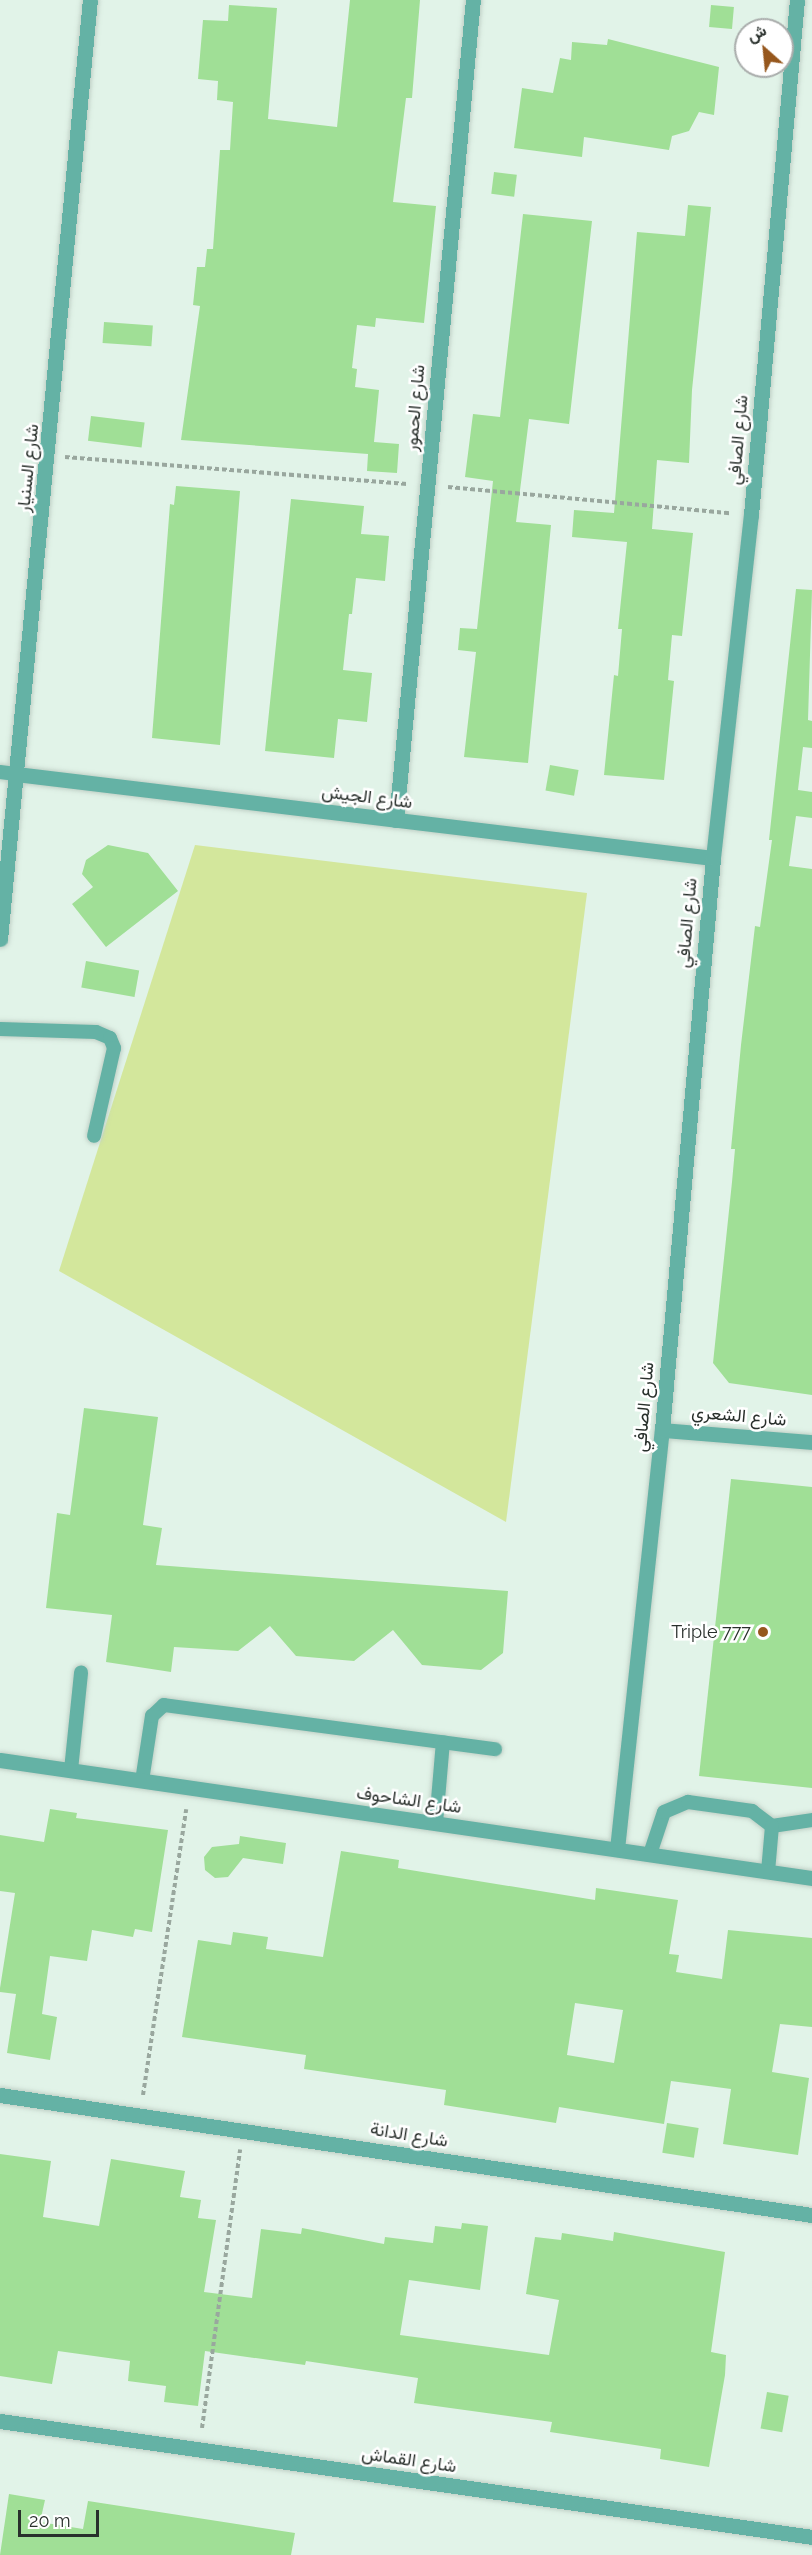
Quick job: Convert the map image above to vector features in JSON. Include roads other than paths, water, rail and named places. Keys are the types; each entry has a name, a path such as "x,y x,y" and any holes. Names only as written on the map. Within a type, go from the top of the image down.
{"street":[{"name":"شارع السنيار","path":"0,939 49,456 90,0"},
{"name":"شارع الحمور","path":"396,820 473,0"},
{"name":"شارع الصافي","path":"617,1849 662,1430 713,858 751,515 797,0"},
{"name":"شارع الجيش","path":"16,774 713,858"},
{"name":"شارع الشعري","path":"662,1430 812,1442"},
{"name":"شارع الشاحوف","path":"0,1760 812,1878"},
{"name":"شارع الدانة","path":"0,2095 812,2216"},
{"name":"شارع القماش","path":"0,2421 812,2537"}],"lane":[{"path":"0,772 16,774"},
{"path":"0,1029 96,1032 110,1038 114,1048 94,1136"},
{"path":"71,1770 81,1673"},
{"path":"142,1781 152,1716 164,1705 495,1749"},
{"path":"436,1823 443,1742"},
{"path":"650,1854 664,1812 688,1802 752,1811 772,1826 812,1820"},
{"path":"768,1872 772,1826"}],"place":[{"name":"Triple 777","path":"763,1632"}]}
